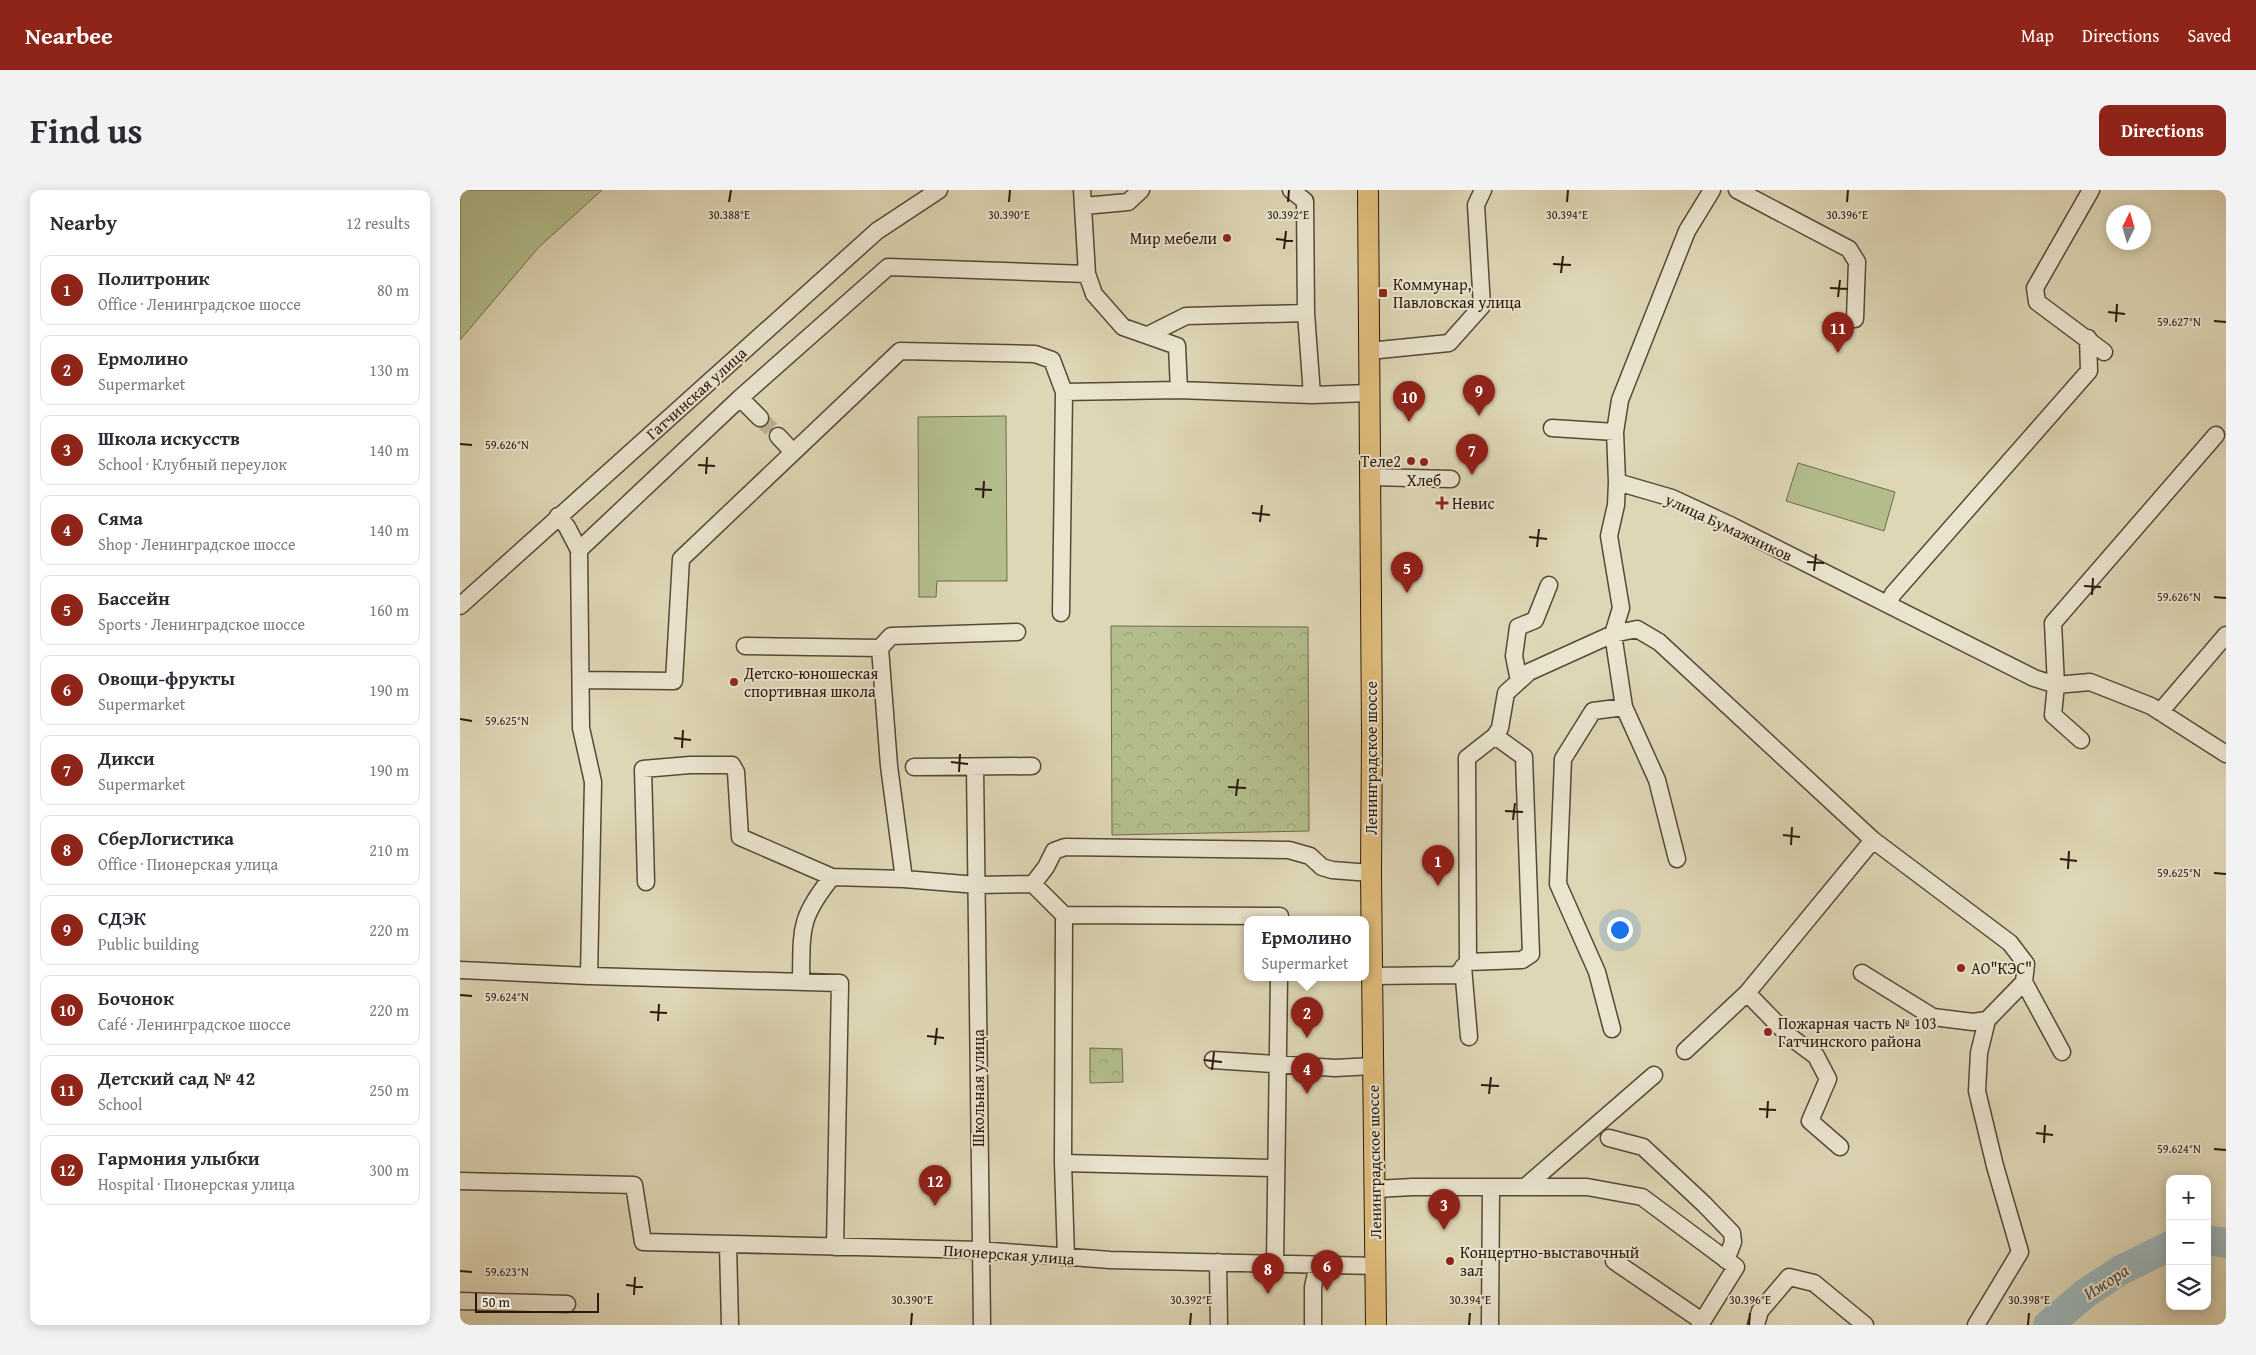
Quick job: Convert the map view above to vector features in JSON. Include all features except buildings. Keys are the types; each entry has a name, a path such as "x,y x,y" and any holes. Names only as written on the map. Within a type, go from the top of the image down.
{"main road":[{"name":"Ленинградское шоссе","path":"1368,190 1372,736 1370,873 1376,1325"}],"street":[{"name":"Гатчинская улица","path":"460,606 558,516 878,231 939,190"},
{"path":"1141,190 1128,202 1083,198 1087,274 1094,294 1123,327 1178,346 1179,390"},
{"path":"1291,190 1305,201 1306,313 1312,395"},
{"path":"1369,351 1449,343 1482,306 1476,205 1483,190"},
{"path":"1676,859 1656,780 1624,707 1613,634 1621,608 1609,536 1616,505 1615,432 1620,400 1687,231 1712,190"},
{"path":"1737,190 1848,249 1857,262 1855,319"},
{"path":"2091,190 2036,288 2037,302 2088,338 2104,352"},
{"path":"580,550 740,398 888,267 1087,274"},
{"path":"1148,335 1186,316 1306,313"},
{"path":"1888,604 1899,587 2089,371 2088,338"},
{"path":"582,680 674,681 682,559 900,352 1035,354 1052,360 1064,392 1061,613"},
{"path":"1064,392 1179,390 1312,395 1369,393"},
{"path":"740,398 760,418"},
{"path":"1552,428 1615,432"},
{"path":"2081,740 2053,715 2056,685 2053,623 2216,435"},
{"path":"778,436 793,452"},
{"path":"1371,477 1450,478"},
{"name":"улица Бумажников","path":"1617,482 1672,498 2034,678 2056,685 2090,682 2160,712 2226,754"},
{"path":"558,516 567,527 580,550 581,728 593,782 589,976"},
{"path":"1519,681 1514,656 1518,627 1535,620 1549,585"},
{"path":"1469,1037 1466,965 1467,758 1496,736 1500,728 1506,693 1529,672 1613,634 1637,628 1659,642 1873,840 2010,943 2026,964 2024,982 2062,1052"},
{"path":"904,879 889,766 880,648 891,636 1017,632"},
{"path":"2160,712 2226,635"},
{"path":"745,646 880,648"},
{"path":"1612,1029 1597,972 1558,884 1563,759 1593,711 1624,707"},
{"path":"1372,976 1457,975 1466,965 1522,960 1531,954 1524,757 1496,736"},
{"path":"646,882 643,768 732,765 736,772 740,837 832,877 904,879 977,885 1033,884 1064,914 1280,916"},
{"path":"914,767 1032,766"},
{"name":"Школьная улица","path":"975,767 982,1325"},
{"path":"1685,1051 1747,993 1873,840"},
{"path":"1033,884 1046,867 1054,851 1065,847 1289,850 1310,856 1322,866 1332,870 1370,873"},
{"path":"801,982 802,931 808,911 832,877"},
{"path":"1064,914 1063,1163 1066,1258"},
{"path":"460,970 589,976 840,983 835,1247"},
{"path":"1862,972 1934,1017 1973,1022 1987,1020"},
{"path":"1275,1263 1279,981"},
{"path":"1976,1325 2020,1252 1995,1166 1977,1091 1979,1053 1987,1020 2024,982"},
{"path":"1747,993 1789,1036 1816,1056 1828,1079 1810,1121 1840,1147"},
{"path":"1214,1060 1335,1068 1373,1066"},
{"path":"1525,1187 1654,1075"},
{"path":"1609,1138 1643,1147 1732,1233 1733,1242 1726,1260"},
{"path":"1063,1163 1276,1168"},
{"name":"Пионерская улица","path":"460,1181 634,1185 643,1242 980,1250 1066,1258 1376,1266"},
{"path":"1375,1188 1587,1187 1642,1197 1736,1267 1701,1323 1614,1261"},
{"path":"1490,1188 1490,1325"},
{"path":"728,1245 730,1325"},
{"path":"1218,1262 1219,1325"},
{"path":"1313,1325 1314,1286 1318,1264"},
{"path":"1756,1325 1760,1311 1789,1277 1814,1283 1865,1325"},
{"path":"460,1301 567,1304"}],"green space":[{"path":"460,190 602,190 538,248 460,340"},
{"path":"1006,416 1007,581 937,581 936,597 919,597 918,417"},
{"path":"1798,463 1895,492 1884,531 1786,501"},
{"path":"1111,626 1308,627 1309,831 1112,835"},
{"path":"1090,1048 1122,1049 1123,1082 1090,1083"}],"waterway":[{"name":"Ижора","path":"2211,1241 2226,1243"},
{"name":"Ижора","path":"2048,1325 2086,1293 2121,1270 2166,1248"}],"tunnel":[{"path":"760,418 778,436"}],"place":[{"name":"Мир мебели","path":"1227,238"},
{"name":"Коммунар, Павловская улица","path":"1383,293"},
{"name":"Детский сад № 42","path":"1838,353"},
{"name":"СДЭК","path":"1479,416"},
{"name":"Бочонок","path":"1409,422"},
{"name":"Теле2","path":"1411,461"},
{"name":"Хлеб","path":"1424,462"},
{"name":"Дикси","path":"1472,475"},
{"name":"Невис","path":"1442,503"},
{"name":"Бассейн","path":"1407,593"},
{"name":"Детско-юношеская спортивная школа","path":"734,682"},
{"name":"Политроник","path":"1438,886"},
{"name":"АО\"КЭС\"","path":"1961,968"},
{"name":"Пожарная часть № 103 Гатчинского района","path":"1768,1032"},
{"name":"Ермолино","path":"1307,1038"},
{"name":"Сяма","path":"1307,1094"},
{"name":"Гармония улыбки","path":"935,1206"},
{"name":"Школа искусств","path":"1444,1230"},
{"name":"Концертно-выставочный зал","path":"1450,1261"},
{"name":"Овощи-фрукты","path":"1327,1291"},
{"name":"СберЛогистика","path":"1268,1294"}]}
